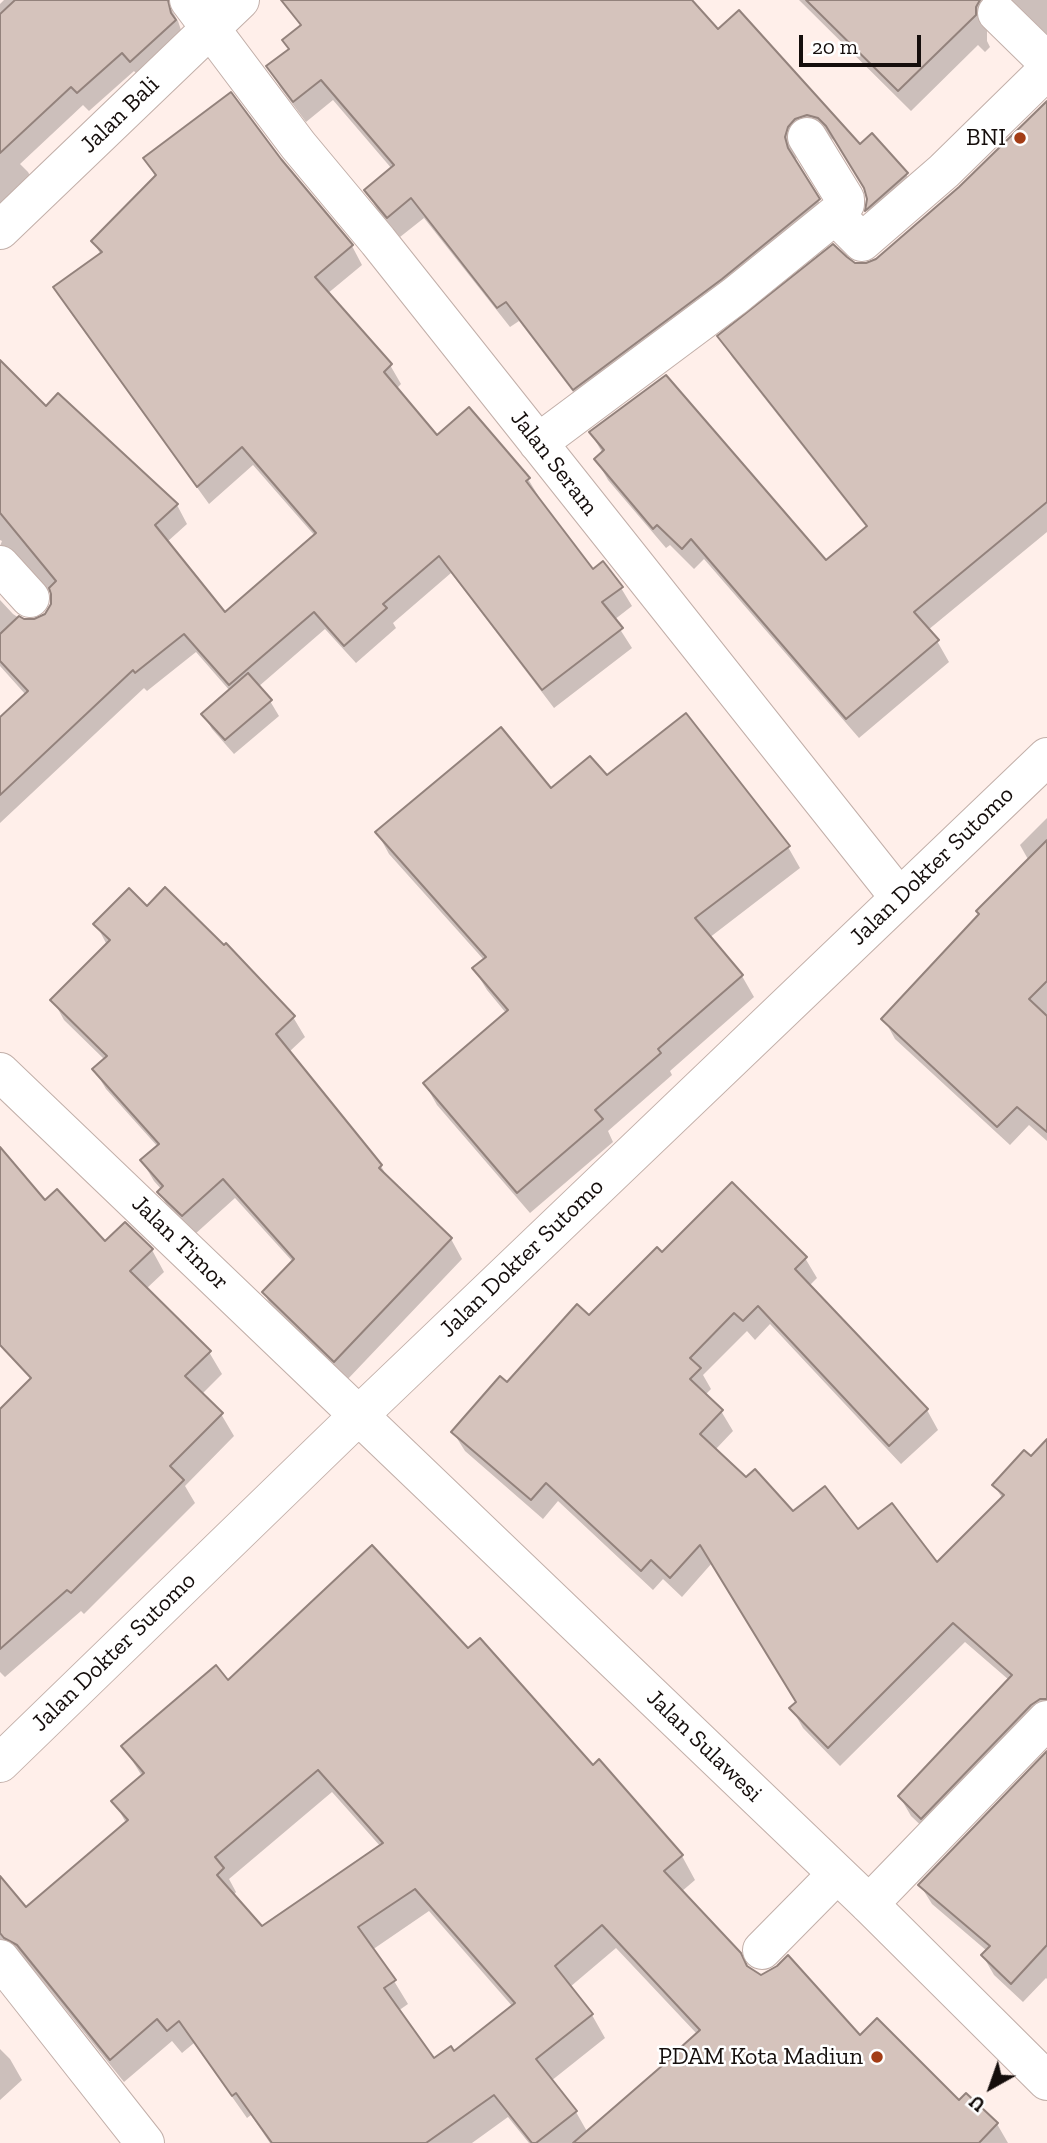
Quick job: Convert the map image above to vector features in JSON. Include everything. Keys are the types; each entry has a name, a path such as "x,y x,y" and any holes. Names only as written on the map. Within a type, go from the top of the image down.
{"main road":[{"name":"Jalan Bali","path":"0,230 200,14 240,0"},
{"path":"835,215 857,239 864,241 944,171 1046,69 1044,55 998,13"},
{"name":"Jalan Seram","path":"200,14 298,145 378,241 899,897"},
{"path":"538,443 735,296 845,204 845,199 807,137"},
{"path":"0,565 30,598"},
{"name":"Jalan Dokter Sutomo","path":"0,1763 359,1415 1046,759"},
{"name":"Jalan Timor","path":"0,1072 359,1415"},
{"name":"Jalan Sulawesi","path":"359,1415 869,1904 1047,2081"},
{"path":"869,1904 1047,1720"},
{"path":"762,1950 837,1874"},
{"path":"0,1959 145,2143"}],"building":[{"path":"15,0 168,0 176,20 130,62 122,53 77,93 71,87 0,153 0,14"},
{"path":"281,0 692,0 718,29 739,10 860,144 872,133 908,173 865,211 867,199 864,188 826,126 818,118 807,115 795,119 788,127 785,137 788,148 820,199 722,279 573,390 506,302 497,308 411,198 387,218 364,190 394,165 321,80 293,102 266,66 289,49 282,40 301,25"},
{"path":"806,0 980,0 976,15 898,91"},
{"path":"231,92 281,159 353,245 315,277 392,364 384,372 437,435 469,407 530,478 526,481 593,569 603,561 623,587 602,602 623,628 542,690 439,556 383,604 387,608 344,646 314,612 229,685 184,634 135,673 133,670 0,795 0,717 28,691 0,661 0,634 19,616 34,619 45,614 51,604 49,588 56,581 0,513 0,360 46,406 58,393 178,504 155,525 225,612 316,533 242,447 197,487 53,287 102,252 91,241 156,175 143,158"},
{"path":"1047,101 1047,502 914,612 939,640 846,719 691,539 682,549 657,525 653,529 594,459 604,450 589,432 666,375 826,560 867,526 717,336 833,244 855,263 876,259 959,187"},
{"path":"248,673 272,700 225,740 201,714"},
{"path":"686,713 790,846 695,918 743,975 658,1049 661,1053 595,1110 603,1119 517,1193 423,1083 508,1010 472,968 486,957 375,832 501,727 551,788 590,756 607,775"},
{"path":"1047,840 1047,981 1029,999 1047,1016 1047,1132 1017,1107 997,1127 881,1019 979,914 976,911"},
{"path":"165,887 224,945 226,943 295,1016 276,1034 382,1165 379,1168 452,1238 334,1362 262,1292 294,1259 223,1179 182,1216 157,1192 163,1186 140,1160 159,1144 92,1069 107,1056 50,1000 110,940 93,924 129,888 147,906"},
{"path":"0,1147 45,1200 57,1189 105,1241 125,1222 153,1249 130,1271 211,1351 185,1376 223,1413 170,1466 184,1480 71,1593 67,1590 0,1649 0,1409 31,1378 0,1345"},
{"path":"732,1182 807,1257 795,1269 928,1409 889,1446 758,1306 743,1321 734,1313 690,1358 701,1368 690,1379 723,1410 700,1434 746,1477 755,1469 793,1511 825,1486 858,1529 892,1503 937,1562 1004,1495 992,1485 1024,1450 1031,1456 1047,1439 1047,1699 1040,1699 1031,1705 921,1819 898,1796 1012,1675 953,1623 828,1748 789,1708 796,1702 700,1545 670,1578 651,1560 641,1571 546,1483 531,1500 451,1432 500,1376 507,1382 577,1304 589,1315 657,1247 662,1252"},
{"path":"372,1545 468,1648 480,1638 593,1765 599,1759 683,1855 664,1871 741,1953 747,1966 761,1975 777,1966 788,1955 860,2035 877,2018 959,2100 966,2093 998,2123 979,2143 573,2143 700,2030 602,1925 555,1966 593,2014 536,2059 577,2111 536,2143 532,2143 494,2095 426,2143 272,2143 236,2093 232,2096 179,2021 167,2031 157,2019 110,2060 17,1945 0,1933 0,1876 26,1907 128,1820 111,1801 144,1773 121,1746 216,1665 228,1680","holes":["318,1770 383,1843 262,1926 217,1875 224,1868 215,1857","415,1889 515,2003 454,2051 451,2046 434,2058 384,1988 396,1980 358,1927"]},
{"path":"1047,1751 1047,1945 1011,1984 981,1955 990,1946 918,1885"}],"place":[{"name":"BNI","path":"1020,138"},
{"name":"PDAM Kota Madiun","path":"877,2057"}]}
